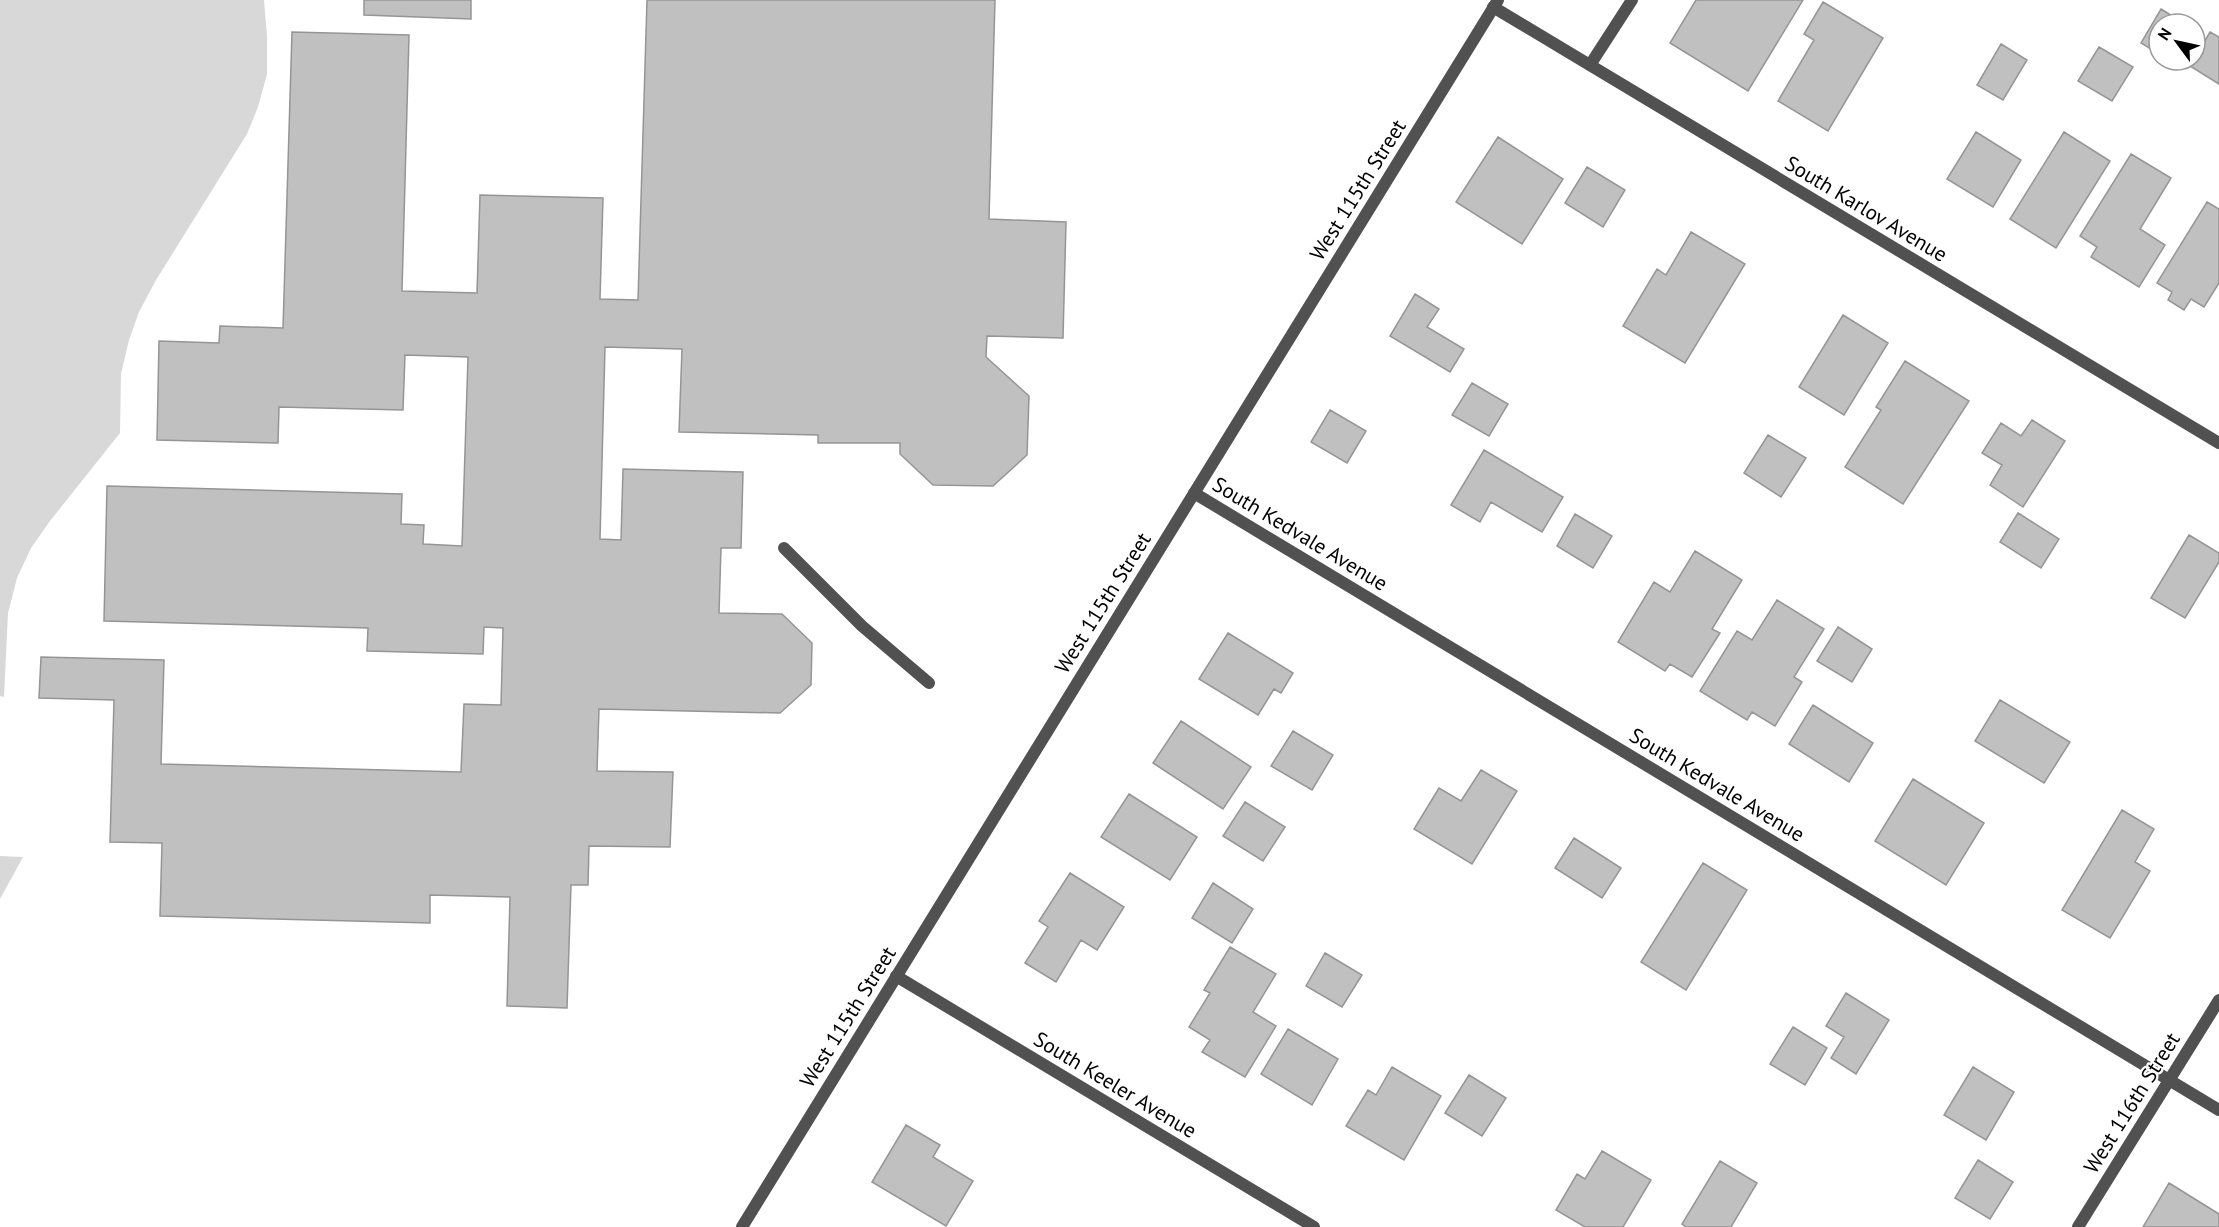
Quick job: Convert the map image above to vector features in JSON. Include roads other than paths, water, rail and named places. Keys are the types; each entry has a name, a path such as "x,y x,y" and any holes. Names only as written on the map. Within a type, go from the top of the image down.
{"street":[{"path":"1590,65 1632,0"},
{"name":"South Karlov Avenue","path":"1496,4 1590,65 2219,443"},
{"name":"West 115th Street","path":"742,1227 1496,4"},
{"name":"South Kedvale Avenue","path":"1194,493 2219,1110"},
{"path":"784,548 862,626 929,683"},
{"name":"South Keeler Avenue","path":"896,976 1314,1227"},
{"name":"West 116th Street","path":"2079,1227 2219,1000"}]}
